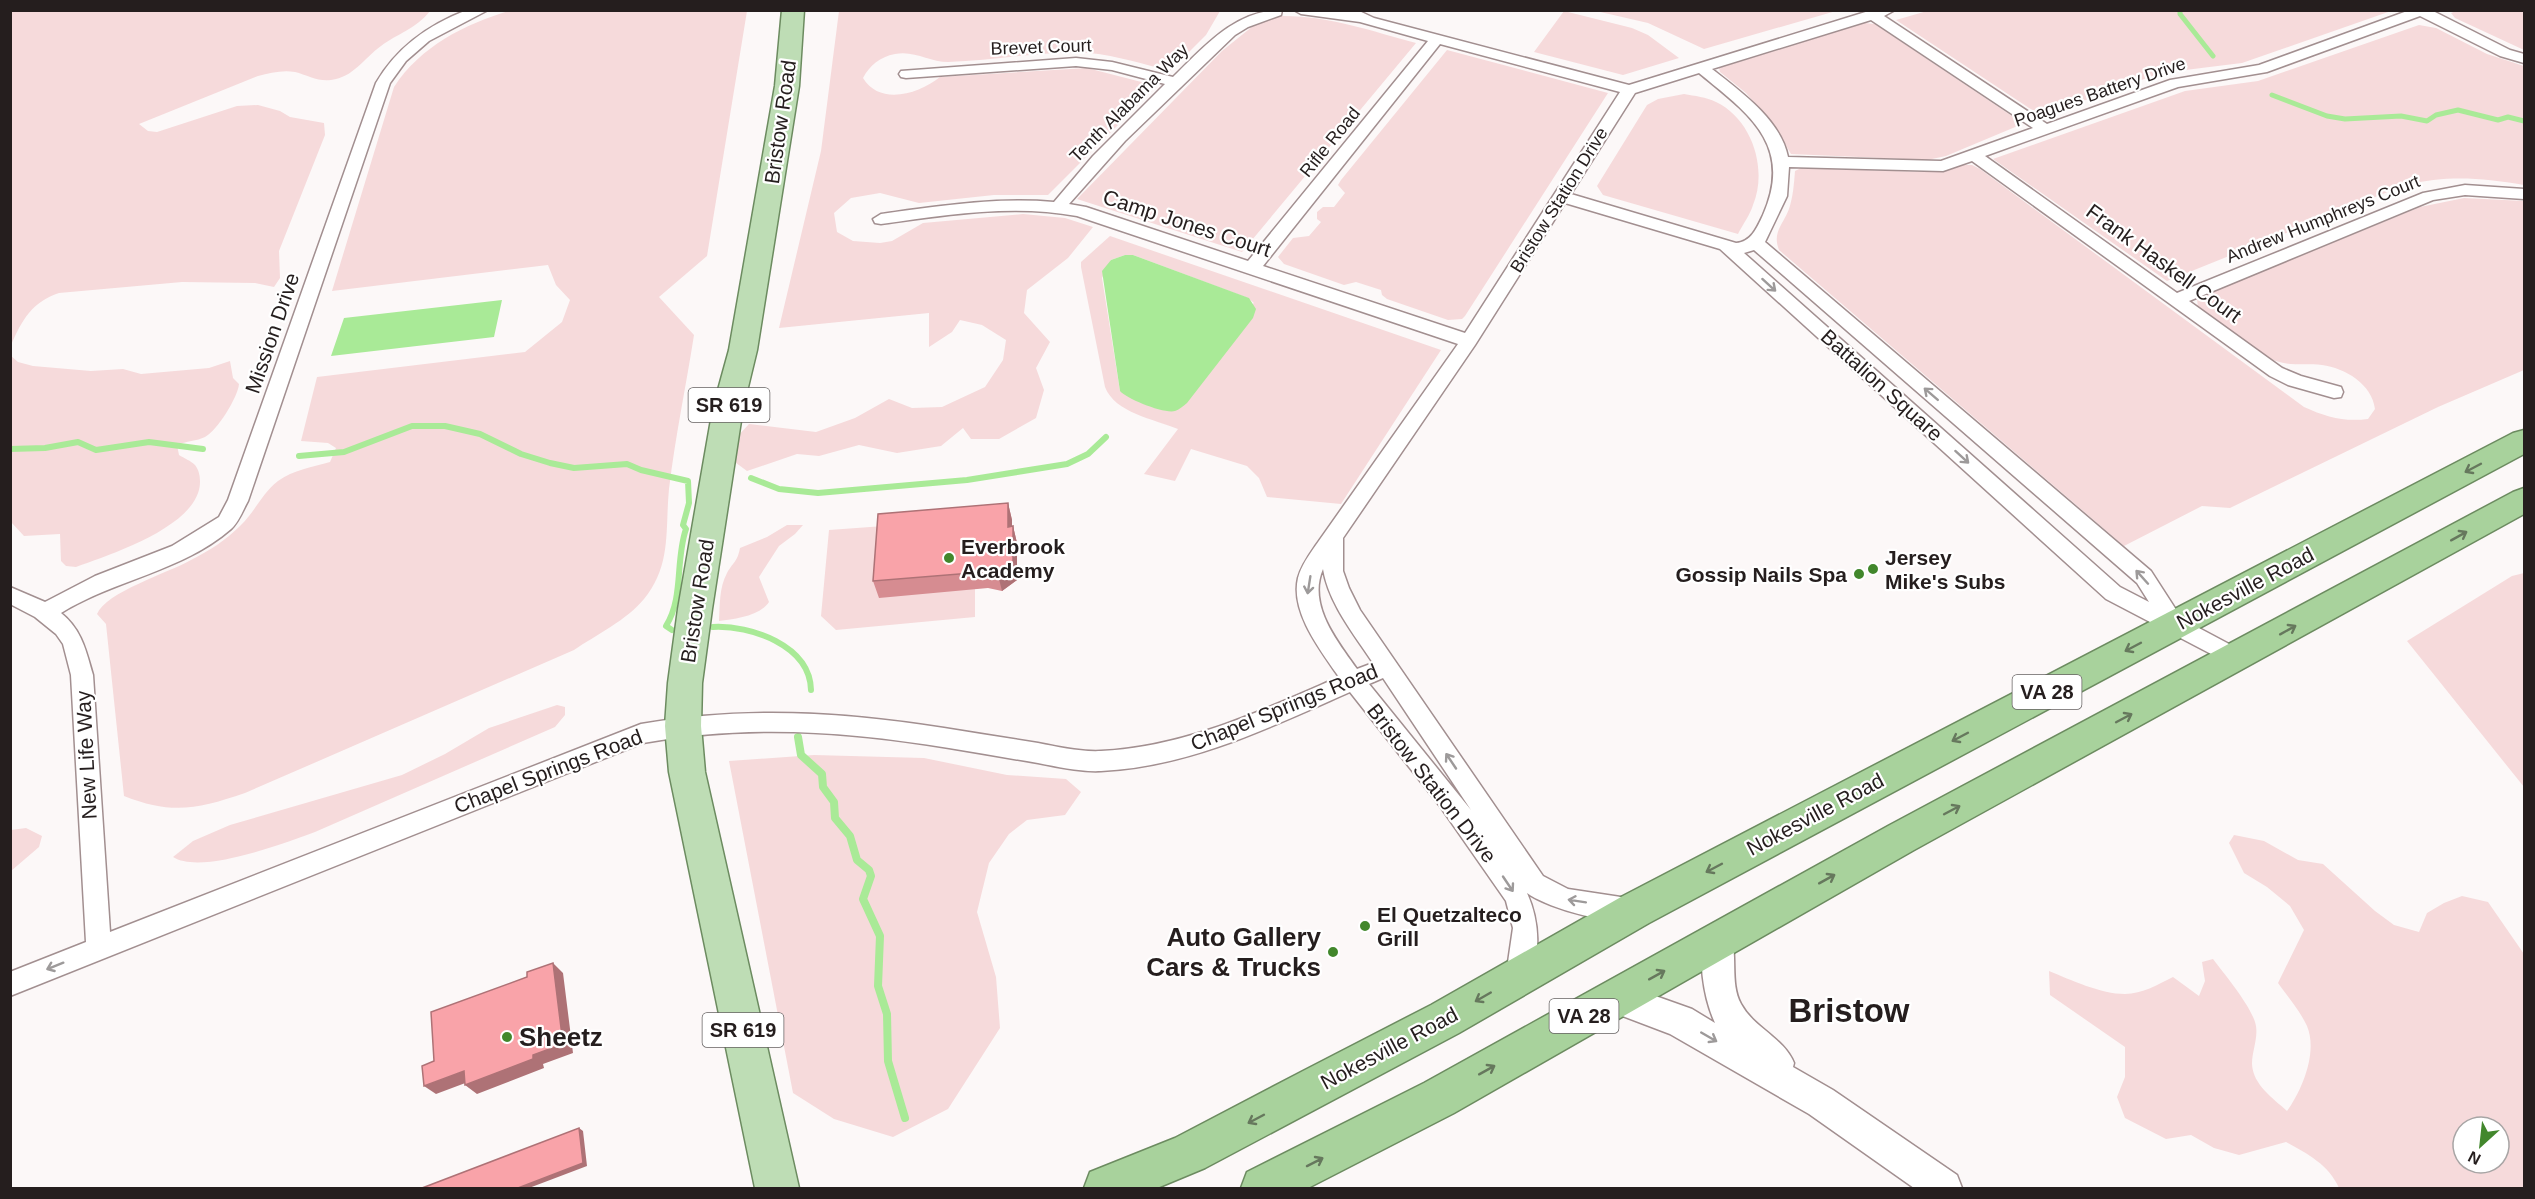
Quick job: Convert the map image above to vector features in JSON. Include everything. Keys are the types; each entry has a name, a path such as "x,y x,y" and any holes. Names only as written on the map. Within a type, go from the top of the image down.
{"highway":[{"name":"Nokesville Road","path":"1106,1188 1190,1153 1444,1019 1635,910 2524,441"},
{"name":"VA 28","path":"1263,1188 1439,1098 1901,838 2524,500"}],"main road":[{"name":"Bristow Road","path":"777,1188 687,772 683,726 685,683 695,609 728,408 743,350 783,109 794,10"}],"street":[{"name":"Mission Drive","path":"45,613 72,596 102,582 179,552 226,522 238,501 387,75 403,54 424,38 480,10"},
{"path":"1230,32 1235,10"},
{"path":"1254,10 1280,11"},
{"path":"1301,10 1369,21 1629,90 1881,13 2046,130"},
{"path":"1344,10 1369,21"},
{"name":"Tenth Alabama Way","path":"1059,206 1079,180 1175,82 1230,32 1250,21 1280,11"},
{"path":"2423,11 2505,53 2524,59"},
{"name":"Poagues Battery Drive","path":"1782,162 1932,167 1955,163 2175,83 2262,69 2423,11"},
{"name":"Rifle Road","path":"1252,268 1437,39"},
{"name":"Brevet Court","path":"906,75 1076,62 1112,66 1175,82"},
{"path":"1701,68 1744,103 1758,118 1770,133 1782,162 1784,178 1775,210 1756,243 1744,249 1726,246"},
{"name":"Bristow Station Drive","path":"1519,976 1525,924 1523,912 1515,894 1453,804 1352,681 1317,622 1308,596 1308,582 1335,534 1469,341 1629,90"},
{"name":"Frank Haskell Court","path":"1975,156 2276,372 2295,381 2334,392"},
{"name":"Andrew Humphreys Court","path":"2176,300 2429,196 2465,190 2524,194"},
{"name":"Battalion Square","path":"1562,197 1726,246 2114,593 2236,658"},
{"name":"Camp Jones Court","path":"881,219 1008,205 1059,206 1080,210 1469,341"},
{"name":"Battalion Square","path":"1756,243 2144,577 2175,625"},
{"name":"Bristow Station Drive","path":"1335,534 1330,561 1333,574 1353,616 1534,884 1550,894 1565,899 1635,910"},
{"name":"New Life Way","path":"10,595 45,613 68,633 74,645 82,675 99,949"},
{"name":"Chapel Springs Road","path":"10,984 625,738 683,726 776,721 845,724 918,733 1072,759 1099,761 1186,746 1228,733 1387,666"},
{"path":"1718,941 1722,998 1726,1010 1740,1030 1821,1102"},
{"path":"1616,998 1680,1021 1821,1102 1944,1188"}],"shaded area":[{"path":"11,10 430,11 419,22 381,46 352,71 339,78 322,80 290,71 258,76 139,124 148,131 157,132 237,106 258,105 280,111 290,117 324,123 325,135 279,251 280,278 274,287 255,283 182,282 59,293 42,301 29,313 11,345"},
{"path":"512,10 747,11 707,256 659,297 694,335 671,470 666,546 653,586 629,614 574,650 245,793 213,803 185,808 157,806 124,796 106,624 97,614 103,606 125,591 217,545 240,526 267,491 284,477 330,462 336,448 328,443 301,441 317,377 525,352 562,322 570,300 556,285 548,265 332,291 394,87 417,60 446,38 478,22"},
{"path":"1836,10 1704,49 1648,23 1596,11"},
{"path":"2458,10 2524,11 2524,50 2455,18 2451,13"},
{"path":"839,11 1220,11 1206,35 1170,71 1110,56 1072,52 948,62 902,53 880,59 872,65 863,78 870,87 889,94 911,92 940,77 1087,68 1157,86 1048,195 994,195 919,203 880,193 851,198 834,213 837,232 853,241 880,243 892,241 923,223 1023,214 1065,218 1093,227 1068,258 1027,290 1024,313 1050,342 1036,368 1044,390 1036,418 999,439 971,439 963,428 941,446 897,453 859,445 819,456 797,454 747,471 728,457 737,437 749,424 816,432 855,418 889,399 912,408 942,407 985,387 1003,360 1006,340 982,325 960,320 952,332 929,347 929,313 779,328 821,151"},
{"path":"1564,11 1632,28 1648,35 1679,58 1623,75 1534,52"},
{"path":"1927,11 2391,11 2242,63 2161,73 2041,116 1896,20"},
{"path":"1280,16 1332,21 1416,43 1242,252 1077,199 1222,51 1253,26"},
{"path":"1865,23 1875,24 2015,118 2020,125 1946,156 1927,160 1791,154 1773,124 1746,93 1720,72 1719,68"},
{"path":"2419,25 2436,28 2487,54 2524,66 2524,185 2465,179 2436,180 2405,185 2167,281 1993,159 2185,91 2258,81"},
{"path":"1447,50 1608,93 1465,316 1462,319 1448,320 1387,299 1382,295 1381,290 1356,282 1344,285 1284,264 1278,257 1293,238 1309,236 1321,222 1317,219 1317,212 1323,207 1334,207 1345,193 1338,185 1341,180"},
{"path":"1684,94 1708,99 1729,110 1739,120 1754,146 1759,176 1757,191 1750,212 1738,234 1603,195 1597,186 1647,105 1658,99"},
{"path":"1972,165 1980,169 2304,407 2328,416 2351,420 2368,419 2375,409 2369,392 2356,379 2331,367 2316,364 2290,364 2263,355 2198,309 2197,298 2420,207 2464,198 2524,201 2524,370 2438,407 2230,508 2202,506 2124,546 1779,250 1777,238 1779,229 1787,215 1795,171 1801,168 1926,172"},
{"path":"1110,236 1441,350 1341,504 1267,497 1259,478 1247,466 1191,449 1175,481 1144,474 1178,429 1136,414 1110,396 1105,387 1081,262","holes":["1133,255 1248,298 1254,303 1120,391 1102,278 1111,260"]},
{"path":"1133,255 1249,298 1256,309 1253,318 1187,403 1175,411 1146,405 1120,391 1102,271 1111,260"},
{"path":"502,300 494,337 331,356 344,318"},
{"path":"10,355 18,362 33,366 91,371 123,369 141,374 209,368 230,361 233,378 239,384 226,413 210,434 177,445 179,455 195,465 200,478 196,498 185,512 150,536 76,567 66,566 61,561 60,534 24,536 11,522"},
{"path":"787,525 803,525 779,546 759,577 769,602 753,614 719,621 723,585 727,573 738,557 740,548 767,537"},
{"path":"884,526 975,589 975,617 836,630 821,616 829,530"},
{"path":"2524,573 2524,787 2407,641 2512,576"},
{"path":"557,705 565,707 565,715 555,727 315,832 222,860 186,862 173,857 193,841 230,825 402,775 445,754 489,728"},
{"path":"814,755 924,758 1007,775 1066,779 1081,792 1065,815 1027,820 1009,834 989,863 977,912 996,977 1000,1028 948,1109 893,1137 834,1119 793,1093 729,761"},
{"path":"26,828 42,836 39,847 11,871 11,830"},
{"path":"2234,835 2264,841 2298,860 2323,864 2394,925 2419,932 2427,913 2444,903 2462,896 2488,902 2524,954 2524,1188 2339,1188 2324,1167 2286,1142 2239,1155 2214,1148 2191,1135 2166,1139 2125,1118 2117,1097 2125,1077 2125,1047 2050,995 2049,971 2096,989 2125,994 2144,990 2173,977 2199,996 2205,981 2202,962 2213,959 2238,992 2254,1019 2256,1036 2252,1064 2253,1072 2260,1085 2287,1111 2298,1093 2307,1070 2311,1047 2310,1036 2301,1015 2278,983 2304,930 2290,906 2267,887 2244,873 2229,843"}],"building":[{"name":"Everbrook Academy","path":"1008,503 1008,527 1013,526 1013,564 998,575 984,572 873,581 878,514"},
{"name":"Sheetz","path":"553,963 563,1044 533,1055 533,1059 465,1085 464,1071 424,1086 422,1066 434,1061 431,1012 527,977 527,972"},
{"path":"579,1128 583,1163 518,1188 422,1188"}],"waterway":[{"path":"2180,10 2180,14 2213,56"},
{"path":"2272,95 2327,116 2345,119 2401,116 2427,121 2436,115 2458,110 2498,120 2508,117 2524,121"},
{"path":"299,456 344,452 412,426 445,426 480,434 521,454 550,463 574,468 627,464 641,470 688,481 689,503 683,525 686,529 677,591 672,615 666,626 672,630"},
{"path":"751,478 779,489 818,493 967,480 1067,464 1088,454 1106,437"},
{"path":"10,449 45,448 78,442 96,450 149,442 203,449"},
{"path":"713,627 744,630 776,641 800,661 808,674 811,690"},
{"path":"798,737 801,755 822,774 823,787 834,802 835,818 850,836 857,860 869,870 871,876 863,899 880,936 878,986 887,1014 888,1061 905,1118"}],"place":[{"name":"Everbrook Academy","path":"949,558"},
{"name":"Jersey Mike's Subs","path":"1873,569"},
{"name":"Gossip Nails Spa","path":"1859,574"},
{"name":"El Quetzalteco Grill","path":"1365,926"},
{"name":"Auto Gallery Cars & Trucks","path":"1333,952"},
{"name":"Sheetz","path":"507,1037"}],"district":[{"name":"Bristow","path":"1849,1010"}]}
